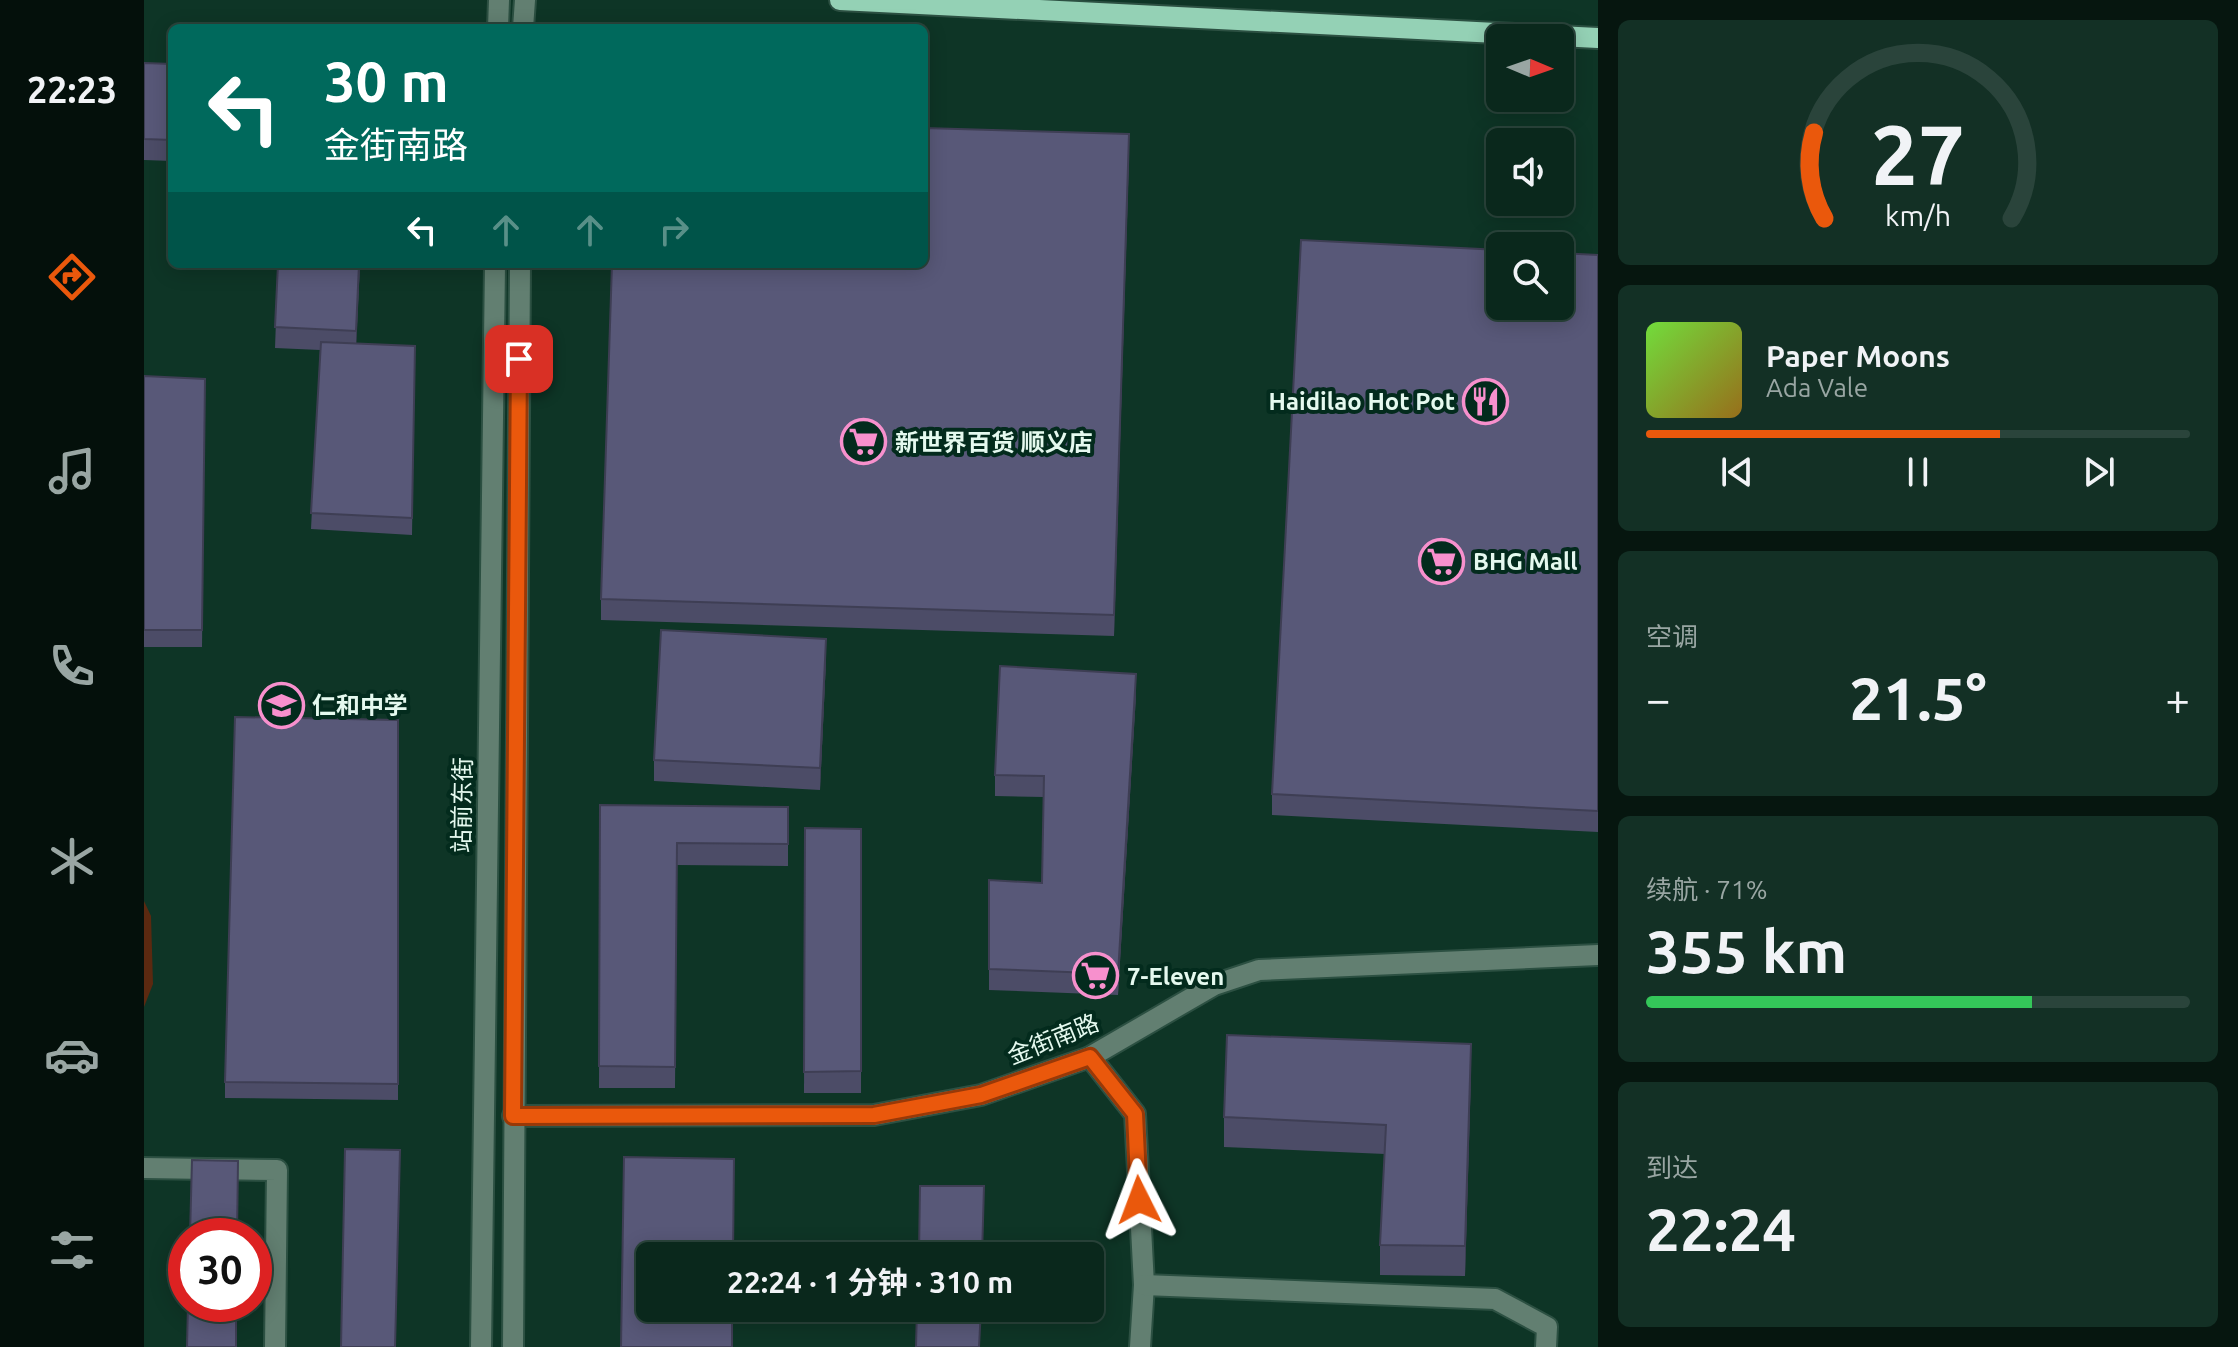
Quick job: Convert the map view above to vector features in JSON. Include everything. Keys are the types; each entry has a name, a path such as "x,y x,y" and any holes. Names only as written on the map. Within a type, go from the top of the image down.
{"main road":[{"path":"840,0 1598,38"}],"street":[{"path":"498,24 499,0"},
{"path":"523,24 525,0"},
{"name":"站前东街","path":"481,1347 495,268"},
{"path":"513,1347 520,268"},
{"name":"金街南路","path":"513,1116 874,1115 981,1095 1090,1057 1214,985 1259,970 1598,955"},
{"path":"1090,1057 1135,1114 1144,1285 1140,1347"},
{"path":"144,1168 277,1170 275,1347"},
{"path":"1144,1285 1495,1299 1547,1327 1546,1347"}],"shaded area":[{"path":"144,901 151,916 153,984 144,1007"}],"building":[{"path":"144,63 168,64 168,140 144,139"},
{"name":"新世界百货 顺义店","path":"928,128 1129,134 1114,615 601,599 612,268 928,268"},
{"name":"BHG Mall","path":"1301,240 1486,249 1486,320 1574,320 1574,254 1598,255 1598,811 1272,794"},
{"path":"278,268 359,268 356,331 275,327"},
{"path":"321,342 415,346 412,518 311,513"},
{"path":"144,376 205,379 202,630 144,630"},
{"path":"661,630 826,639 820,768 654,760"},
{"path":"1000,666 1136,674 1118,974 989,969 989,880 1042,883 1044,776 995,775"},
{"path":"235,717 398,720 398,1084 225,1082"},
{"path":"600,805 788,807 788,844 677,843 675,1067 599,1066"},
{"path":"805,828 861,829 861,1071 804,1072"},
{"path":"1227,1035 1471,1044 1465,1246 1380,1245 1386,1125 1224,1117"},
{"path":"345,1149 400,1150 395,1347 341,1347"},
{"path":"624,1157 734,1159 733,1242 636,1242 636,1322 732,1322 732,1347 621,1347"},
{"path":"192,1160 238,1161 237,1218 190,1218"},
{"path":"920,1186 984,1186 982,1242 919,1242"},
{"path":"188,1322 236,1322 236,1347 187,1347"},
{"path":"917,1322 980,1322 979,1347 916,1347"}],"place":[{"name":"Haidilao Hot Pot","path":"1486,401"},
{"name":"新世界百货 顺义店","path":"864,442"},
{"name":"BHG Mall","path":"1442,561"},
{"name":"仁和中学","path":"281,705"},
{"name":"7-Eleven","path":"1096,976"}],"route":[{"path":"519,359 513,1116 874,1115 981,1095 1090,1057 1135,1114 1139,1200"}]}
